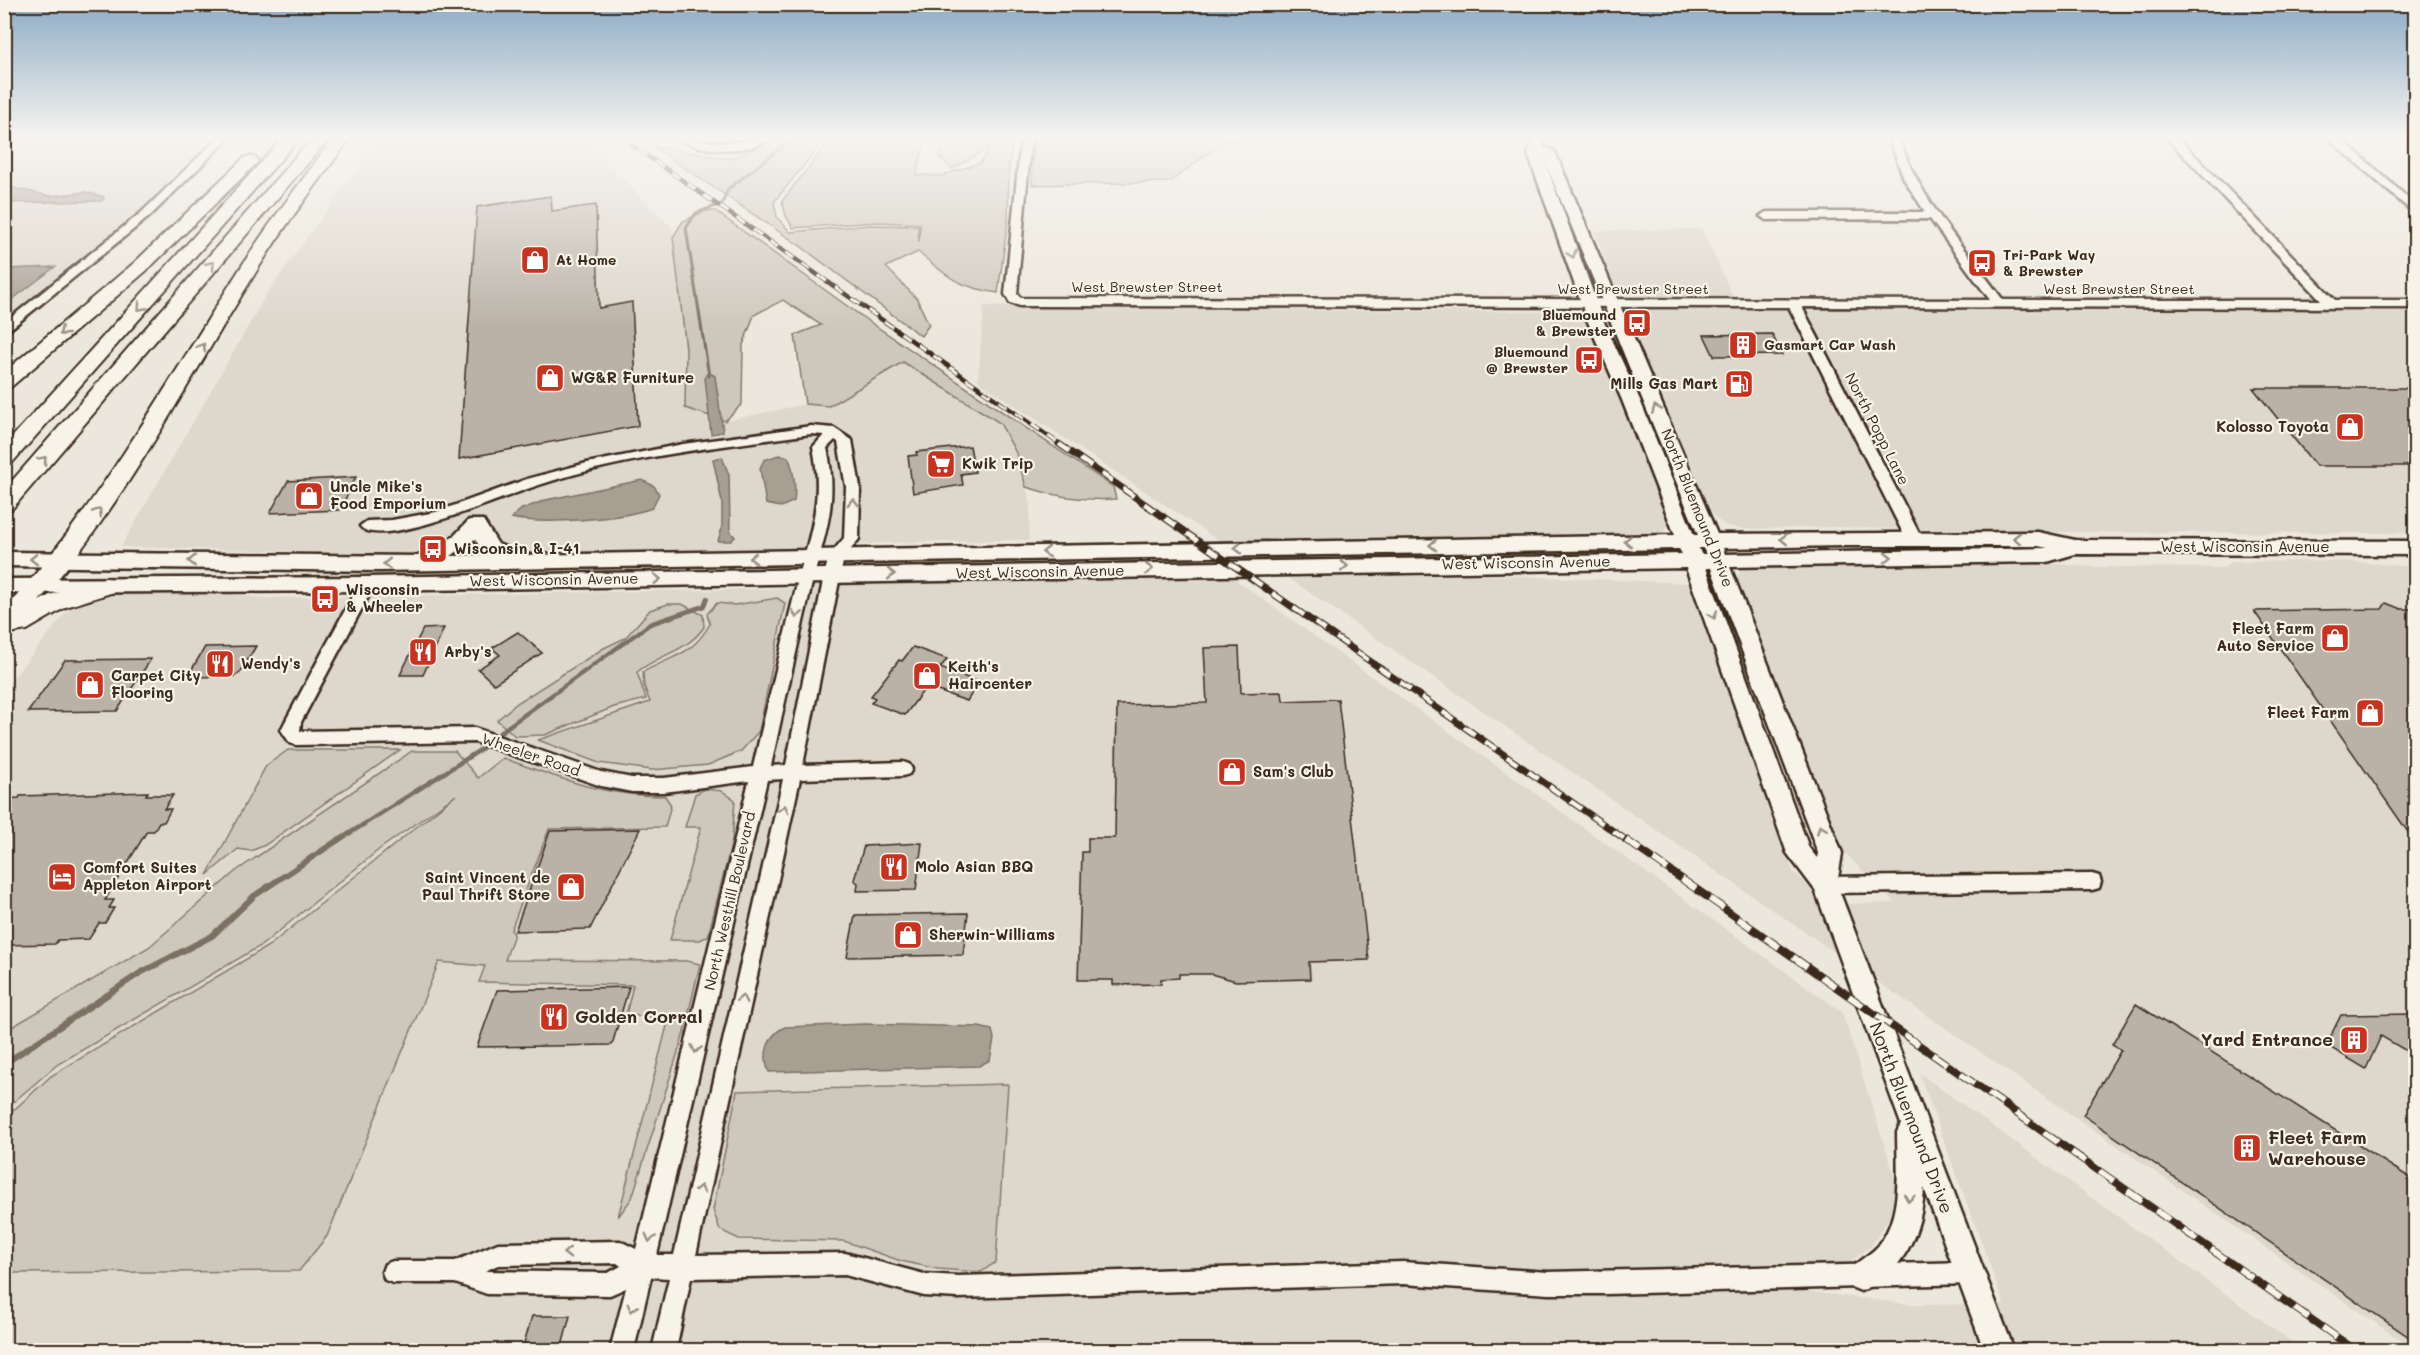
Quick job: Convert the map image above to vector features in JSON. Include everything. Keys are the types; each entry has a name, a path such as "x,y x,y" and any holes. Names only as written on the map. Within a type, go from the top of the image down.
{"highway":[{"path":"4,383 140,267 208,201"},
{"path":"4,459 235,201"},
{"path":"4,504 266,201"},
{"path":"4,626 42,586 85,532 161,416 293,201"},
{"path":"4,639 28,618 50,604 106,586"}],"main road":[{"name":"North Bluemound Drive","path":"1552,201 1590,304 1690,550 1799,853 1825,885 1999,1350"},
{"name":"North Bluemound Drive","path":"1569,201 1710,540 1830,853 1825,885"},
{"path":"417,564 448,550 468,536 476,525 486,543 499,553 552,561"},
{"name":"West Wisconsin Avenue","path":"4,586 368,584 832,576 1690,550 1710,540 2038,538 2075,547 2415,548"},
{"name":"West Wisconsin Avenue","path":"4,559 417,564 837,556 1690,550 1718,560 2047,555 2075,547"},
{"path":"1861,1277 1888,1257 1907,1215 1910,1188 1911,1119"}],"street":[{"path":"4,330 159,201"},
{"name":"West Brewster Street","path":"1020,201 1011,294 1014,300 1020,302 2415,304"},
{"path":"1925,201 2000,304"},
{"path":"2233,201 2332,304"},
{"path":"2403,201 2415,212"},
{"path":"1766,216 1934,215"},
{"name":"North Popp Lane","path":"1794,304 1914,539"},
{"path":"367,526 383,527 414,523 468,507 539,480 576,471 779,434 822,429 845,440 853,487 851,539 837,556 832,576 792,772 664,1350"},
{"name":"North Westhill Boulevard","path":"622,1350 683,1106 806,576 819,543 827,505 820,447 833,434"},
{"path":"468,507 476,525"},
{"name":"Wheeler Road","path":"368,584 293,722 292,735 302,739 475,735 601,779 632,785 664,785 760,773 903,769"},
{"path":"1825,885 2092,882"},
{"path":"455,1272 498,1254 620,1252 643,1266 845,1263 924,1285 958,1287 1403,1273 1548,1283 1970,1273"},
{"path":"393,1272 455,1272 487,1283 610,1284 643,1266"}],"shaded area":[{"path":"5,201 152,201 129,224 5,324"},
{"path":"5,201 91,201 5,203"},
{"path":"333,201 645,201 672,228 686,349 685,408 725,421 805,404 829,406 903,362 1000,423 1016,453 1026,487 1030,506 1029,540 885,543 740,552 453,555 121,547 266,295"},
{"path":"734,201 775,201 777,217 790,232 871,225 918,226 919,243 920,224 878,222 793,228 786,216 782,201 1008,201 998,293 973,288 955,280 918,252 886,267 917,299 929,325 921,336 799,245"},
{"path":"706,211 715,211 864,318 1113,487 1116,499 1070,498 1026,487 1016,453 1000,423 903,362 829,406 805,404 795,335 821,325 783,300 754,315 743,345 742,404 725,421 685,408 686,349 673,237 683,221"},
{"path":"1702,229 1733,296 1641,296 1621,293 1614,286 1595,231"},
{"path":"55,267 5,305 5,269"},
{"path":"984,306 1561,312 1582,315 1596,322 1667,511 1669,522 1663,532 1645,536 1221,542 978,381"},
{"path":"1649,309 2415,310 2415,533 1989,532 1836,527 1743,529 1728,526 1719,521 1708,509 1631,328 1631,320"},
{"path":"708,372 715,376 723,432 711,434 705,377"},
{"path":"779,455 788,457 795,485 794,501 781,507 766,504 760,468 764,460"},
{"path":"722,457 729,475 730,531 735,537 731,541 718,541 722,528 722,502 713,459"},
{"path":"642,480 654,486 659,494 652,508 639,512 562,521 511,518 522,509 546,500"},
{"path":"2345,561 2415,567 2415,1350 1287,577 1492,575 1689,583 1793,872 1832,904 1895,903 1844,852 1831,829 1737,583 1741,570 1759,565 2023,562 2095,567 2224,568 2231,562"},
{"path":"1229,575 1842,1012 1894,1175 1896,1207 1871,1246 1810,1292 1916,1305 2004,1304 1919,1073 2303,1350 5,1350 5,688 72,605 96,591 215,592 261,598 770,589 871,581"},
{"path":"777,598 785,603 759,731 741,751 708,765 652,770 599,763 538,740 650,702 644,686 643,672 681,654 696,643 710,624 707,614 717,603 735,605"},
{"path":"668,604 682,604 703,615 704,627 689,642 637,672 646,699 614,707 545,735 515,736 497,720 517,703 604,648 625,638 650,610"},
{"path":"288,750 400,750 265,845 251,851 238,849 207,875 266,766"},
{"path":"412,751 455,751 478,778 503,758 601,790 665,796 671,805 665,827 549,829 511,930 514,934 505,960 687,961 700,964 684,1033 632,1198 618,1217 669,1018 626,1015 633,985 479,982 485,966 439,962 327,1236 299,1271 5,1273 5,1116 51,1076 270,945 456,795 381,848 262,945 58,1064 5,1109 5,1031 149,947 236,871"},
{"path":"705,789 722,791 735,800 732,841 708,936 700,940 670,940 701,827 685,827 695,794"},
{"path":"865,1024 979,1027 992,1030 994,1039 990,1060 979,1066 769,1072 766,1052 770,1040 785,1027"},
{"path":"1008,1084 996,1262 981,1272 938,1269 901,1261 844,1241 739,1239 720,1230 713,1210 737,1091"}],"building":[{"name":"WG&R Furniture","path":"516,201 551,201 552,211 596,205 599,308 632,302 638,426 459,459 477,207"},
{"name":"Gasmart Car Wash","path":"1772,334 1782,355 1714,356 1704,335"},
{"name":"Kolosso Toyota","path":"2253,388 2415,388 2415,466 2316,466"},
{"name":"Kwik Trip","path":"970,446 975,472 961,474 963,485 913,493 908,456 917,455 916,452"},
{"name":"Uncle Mike's Food Emporium","path":"356,477 340,510 270,513 288,481"},
{"name":"Fleet Farm","path":"2386,603 2401,609 2415,609 2415,842 2254,611 2382,609"},
{"name":"Arby's","path":"444,628 423,675 400,675 423,629"},
{"path":"518,632 542,653 494,684 478,669 500,655 492,648"},
{"name":"Wendy's","path":"256,646 240,673 235,676 196,677 198,674 189,674 205,647"},
{"name":"Keith's Haircenter","path":"913,647 947,659 940,668 979,682 967,701 926,687 905,715 871,703 875,698 871,696 899,660 902,661"},
{"name":"Sam's Club","path":"1239,647 1241,693 1282,692 1283,701 1338,699 1369,960 1309,962 1310,979 1236,981 1211,974 1179,974 1179,978 1161,979 1161,984 1113,985 1113,980 1078,980 1082,852 1088,852 1088,838 1115,838 1117,705 1207,703 1204,648"},
{"name":"Carpet City Flooring","path":"151,659 117,711 28,712 65,660"},
{"name":"Comfort Suites Appleton Airport","path":"148,792 146,795 173,795 164,809 171,809 164,822 159,822 154,831 147,831 105,900 114,900 109,908 114,908 105,923 99,923 89,939 58,940 55,944 4,945 4,799 20,796"},
{"name":"Saint Vincent de Paul Thrift Store","path":"640,829 590,929 515,931 550,831"},
{"name":"Molo Asian BBQ","path":"922,843 916,890 857,891 858,883 854,880 864,846"},
{"name":"Sherwin-Williams","path":"968,913 963,955 847,957 855,915"},
{"name":"Golden Corral","path":"629,987 612,1045 477,1047 497,990"},
{"name":"Fleet Farm Warehouse","path":"2136,1004 2415,1181 2415,1341 2083,1115 2121,1050 2112,1045"},
{"path":"2415,1014 2415,1056 2381,1036 2366,1069 2326,1045 2341,1015"},
{"path":"532,1316 570,1316 561,1350 522,1350"}],"waterway":[{"path":"709,376 686,228 696,213 722,204 723,201"},
{"path":"336,842 480,750 506,728 650,624 704,606 707,598"},
{"path":"4,1064 140,973 212,936 254,896 338,840"}],"railway":[{"path":"712,201 1061,445"},
{"path":"1059,444 1629,842"},
{"path":"1626,840 2355,1350"}],"place":[{"name":"At Home","path":"535,260"},
{"name":"Tri-Park Way & Brewster","path":"1982,263"},
{"name":"Bluemound & Brewster","path":"1637,323"},
{"name":"Gasmart Car Wash","path":"1743,345"},
{"name":"Bluemound @ Brewster","path":"1589,360"},
{"name":"WG&R Furniture","path":"550,378"},
{"name":"Mills Gas Mart","path":"1739,384"},
{"name":"Kolosso Toyota","path":"2350,427"},
{"name":"Kwik Trip","path":"941,464"},
{"name":"Uncle Mike's Food Emporium","path":"309,496"},
{"name":"Wisconsin & I-41","path":"433,549"},
{"name":"Wisconsin & Wheeler","path":"325,599"},
{"name":"Fleet Farm Auto Service","path":"2335,638"},
{"name":"Arby's","path":"423,652"},
{"name":"Wendy's","path":"220,664"},
{"name":"Keith's Haircenter","path":"927,676"},
{"name":"Carpet City Flooring","path":"90,685"},
{"name":"Fleet Farm","path":"2370,713"},
{"name":"Sam's Club","path":"1232,772"},
{"name":"Molo Asian BBQ","path":"894,867"},
{"name":"Comfort Suites Appleton Airport","path":"62,877"},
{"name":"Saint Vincent de Paul Thrift Store","path":"571,887"},
{"name":"Sherwin-Williams","path":"908,935"},
{"name":"Golden Corral","path":"554,1017"},
{"name":"Yard Entrance","path":"2354,1040"},
{"name":"Fleet Farm Warehouse","path":"2247,1148"}]}
